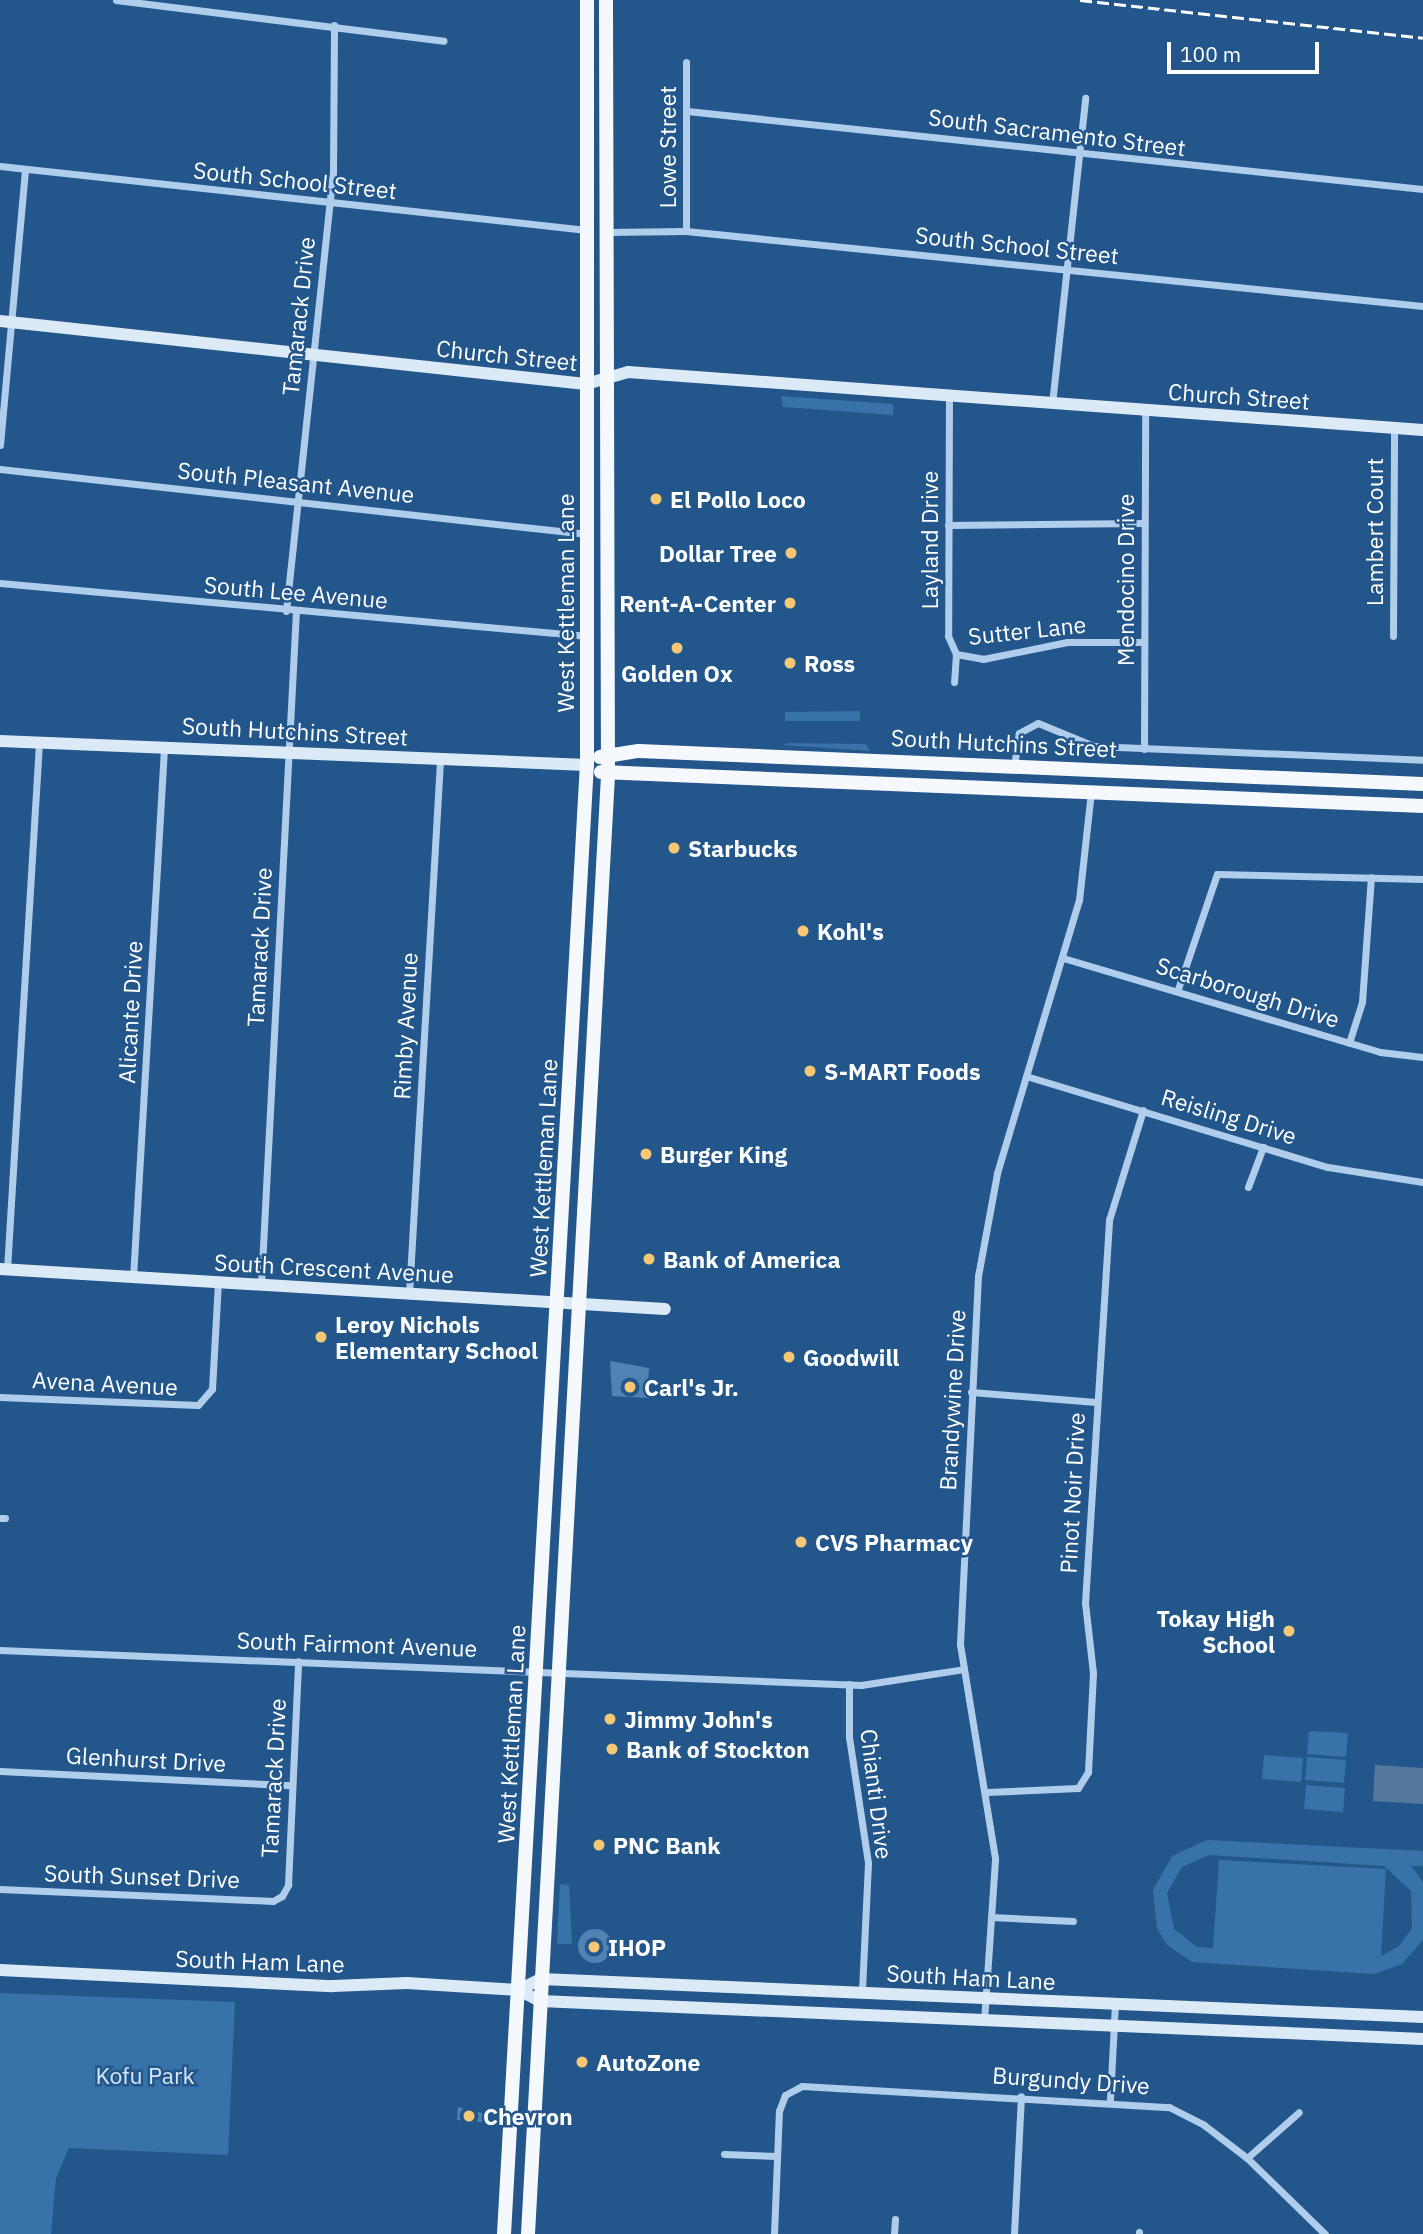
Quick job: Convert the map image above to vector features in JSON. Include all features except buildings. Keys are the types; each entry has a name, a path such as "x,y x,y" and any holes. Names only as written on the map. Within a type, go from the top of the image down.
{"main road":[{"name":"West Kettleman Lane","path":"504,2234 587,765 587,0"},
{"name":"West Kettleman Lane","path":"528,2234 608,775 606,0"},
{"name":"Church Street","path":"6,321 586,384 628,372 1423,430"},
{"name":"South Hutchins Street","path":"0,741 587,765 608,775 1091,791 1423,806"},
{"name":"South Hutchins Street","path":"607,752 819,758 1423,784"},
{"path":"587,765 607,752"},
{"path":"781,780 796,766 819,758"},
{"path":"576,974 595,1016"},
{"name":"South Crescent Avenue","path":"3,1269 409,1294 581,1301 666,1309"},
{"name":"South Ham Lane","path":"0,1970 519,1990 540,2001 1114,2028 1423,2039"},
{"name":"South Ham Lane","path":"519,1990 541,1979 1423,2017"}],"street":[{"path":"116,0 334,25 443,41"},
{"name":"Tamarack Drive","path":"286,611 329,204 334,25"},
{"name":"Lowe Street","path":"686,62 686,231"},
{"path":"1052,405 1085,98"},
{"name":"South Sacramento Street","path":"687,111 1423,189"},
{"name":"South School Street","path":"0,166 329,204 587,230"},
{"path":"0,444 6,321 25,169"},
{"name":"South School Street","path":"607,232 686,231 1423,306"},
{"name":"Layland Drive","path":"949,396 948,636 956,654 954,682"},
{"name":"Mendocino Drive","path":"1144,749 1145,411"},
{"name":"Lambert Court","path":"1394,429 1394,636"},
{"name":"South Pleasant Avenue","path":"0,469 588,534"},
{"path":"948,525 1144,523"},
{"name":"South Lee Avenue","path":"0,583 286,611 588,636"},
{"name":"Tamarack Drive","path":"261,1284 296,611"},
{"name":"Sutter Lane","path":"956,654 983,659 1066,642 1144,642"},
{"path":"1014,767 1019,733 1038,723 1094,746 1423,760"},
{"path":"3,1269 39,743"},
{"name":"Alicante Drive","path":"133,1278 164,748"},
{"name":"Rimby Avenue","path":"409,1294 440,761"},
{"name":"Brandywine Drive","path":"984,2022 995,1858 987,1793 960,1643 971,1392 985,1220 1079,900 1091,791"},
{"path":"1178,989 1217,874 1423,879"},
{"path":"1349,1043 1362,1002 1371,877"},
{"name":"Scarborough Drive","path":"1063,958 1178,989 1349,1043 1423,1057"},
{"name":"Reisling Drive","path":"1026,1076 1370,1177 1423,1182"},
{"name":"Pinot Noir Drive","path":"987,1793 1084,1784 1093,1672 1085,1602 1109,1220 1143,1110"},
{"path":"1248,1187 1263,1147"},
{"name":"Avena Avenue","path":"0,1397 189,1407 206,1400 212,1389 218,1283"},
{"path":"971,1392 1096,1402"},
{"name":"South Fairmont Avenue","path":"0,1650 849,1684 964,1669"},
{"name":"Tamarack Drive","path":"282,1896 288,1885 298,1661"},
{"name":"Chianti Drive","path":"849,1684 849,1737 868,1863 862,1992"},
{"name":"Glenhurst Drive","path":"0,1771 291,1785"},
{"name":"South Sunset Drive","path":"0,1889 273,1901 282,1896"},
{"path":"991,1917 1073,1921"},
{"path":"1110,2099 1115,2005"},
{"name":"Burgundy Drive","path":"777,2156 781,2104 794,2088 1110,2099 1187,2114 1247,2158 1322,2233"},
{"path":"1014,2234 1021,2096"},
{"path":"1247,2158 1299,2112"},
{"path":"724,2154 777,2156 774,2234"},
{"path":"894,2234 895,2219"}],"green space":[{"path":"781,396 893,404 893,415 783,407"},
{"path":"860,711 860,721 785,721 785,712"},
{"path":"788,743 866,744 870,751 783,745"},
{"path":"1309,1731 1348,1733 1346,1757 1307,1754"},
{"path":"1264,1755 1303,1758 1301,1782 1262,1779"},
{"path":"1307,1757 1346,1760 1344,1783 1305,1780"},
{"path":"1306,1785 1345,1788 1343,1812 1304,1809"},
{"path":"1207,1840 1423,1851 1423,1866 1411,1866 1423,1882 1423,1940 1402,1964 1374,1974 1192,1962 1167,1945 1157,1928 1153,1890 1172,1856","holes":["1209,1855 1384,1866 1411,1891 1412,1928 1399,1946 1381,1956 1386,1869 1219,1860 1213,1948 1197,1947 1174,1929 1167,1893 1182,1867"]},
{"path":"560,1884 569,1885 572,1944 557,1944"},
{"name":"Kofu Park","path":"0,1993 235,2002 228,2155 69,2148 56,2178 51,2234 0,2234"}],"shaded area":[{"path":"1375,1765 1423,1768 1423,1804 1373,1801"}],"railway":[{"path":"1080,0 1423,38"}],"place":[{"name":"El Pollo Loco","path":"656,499"},
{"name":"Dollar Tree","path":"791,553"},
{"name":"Rent-A-Center","path":"790,603"},
{"name":"Golden Ox","path":"677,648"},
{"name":"Ross","path":"790,663"},
{"name":"Starbucks","path":"674,848"},
{"name":"Kohl's","path":"803,931"},
{"name":"S-MART Foods","path":"810,1071"},
{"name":"Burger King","path":"646,1154"},
{"name":"Bank of America","path":"649,1259"},
{"name":"Leroy Nichols Elementary School","path":"321,1337"},
{"name":"Goodwill","path":"789,1357"},
{"name":"Carl's Jr.","path":"630,1387"},
{"name":"CVS Pharmacy","path":"801,1542"},
{"name":"Tokay High School","path":"1289,1631"},
{"name":"Jimmy John's","path":"610,1719"},
{"name":"Bank of Stockton","path":"612,1749"},
{"name":"PNC Bank","path":"599,1845"},
{"name":"IHOP","path":"594,1947"},
{"name":"AutoZone","path":"582,2062"},
{"name":"Chevron","path":"469,2116"}]}
